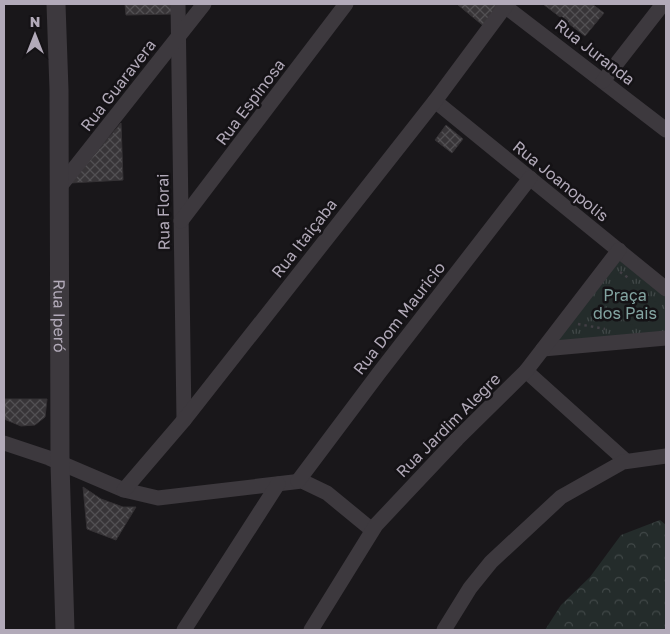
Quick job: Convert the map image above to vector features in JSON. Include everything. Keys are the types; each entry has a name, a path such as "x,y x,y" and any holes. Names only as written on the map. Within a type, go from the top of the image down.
{"street":[{"name":"Rua Iperó","path":"56,4 59,90 60,464 65,630"},
{"name":"Rua Florai","path":"178,4 184,420"},
{"name":"Rua Guaravera","path":"58,189 204,4"},
{"name":"Rua Espinosa","path":"180,221 346,4"},
{"path":"603,80 663,4"},
{"name":"Rua Juranda","path":"504,5 666,130"},
{"name":"Rua Itaiçaba","path":"124,490 184,420 435,101 504,5"},
{"name":"Rua Joanopolis","path":"435,101 666,289"},
{"name":"Rua Dom Mauricio","path":"298,481 530,178"},
{"name":"Rua Jardim Alegre","path":"311,630 372,530 403,495 526,371 619,250"},
{"path":"543,350 666,338"},
{"path":"526,371 626,461"},
{"path":"4,443 124,490 158,498 174,498 298,481 327,493 372,530"},
{"path":"444,630 470,588 505,548 561,497 626,461 666,456"},
{"path":"184,630 278,484"}],"path":[{"path":"582,316 576,323 610,330"}],"green space":[{"name":"Praça dos Pais","path":"619,253 666,290 666,338 543,349"},
{"path":"618,274 659,304 639,330 598,300"},
{"path":"660,520 666,525 666,630 545,630 561,605 590,577 621,535"}],"building":[{"path":"125,4 173,4 173,14 126,15"},
{"path":"457,4 499,4 486,28"},
{"path":"543,4 592,4 604,13 585,36"},
{"path":"121,123 123,180 70,183"},
{"path":"446,125 463,139 452,153 435,140"},
{"path":"4,399 47,399 45,417 35,425 21,426 4,419"},
{"path":"83,487 101,499 123,507 136,507 116,540 87,529"}]}
